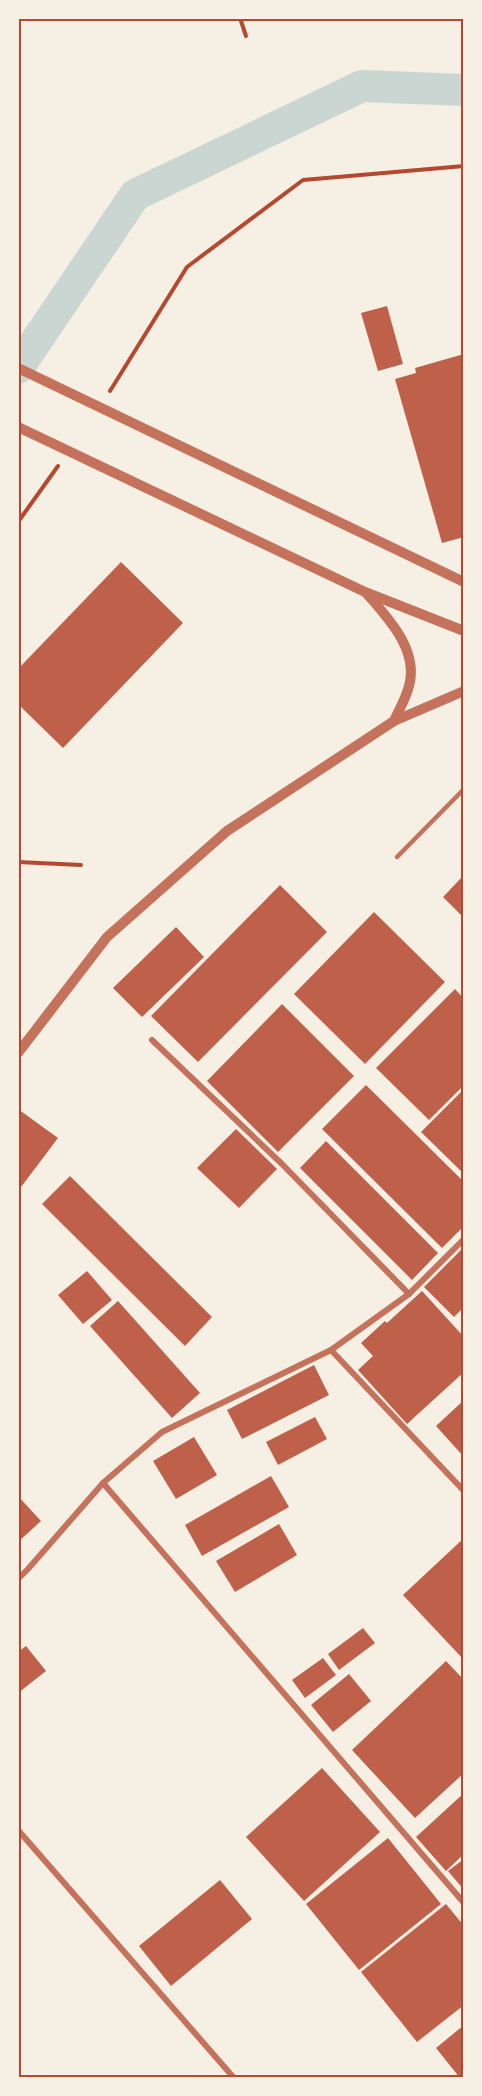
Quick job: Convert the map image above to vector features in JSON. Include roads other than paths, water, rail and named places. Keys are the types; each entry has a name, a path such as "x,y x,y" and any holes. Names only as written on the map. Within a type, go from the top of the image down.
{"street":[{"path":"18,368 464,582"},
{"path":"18,427 365,592 464,631"},
{"path":"365,592 390,620 402,640 409,659 410,685 394,721"},
{"path":"18,1053 107,937 218,839 337,757 394,721 464,691"},
{"path":"152,1041 274,1156 409,1294"},
{"path":"18,1578 103,1483 162,1432 330,1350 409,1294 464,1239"},
{"path":"330,1350 464,1491"},
{"path":"103,1483 464,1903"},
{"path":"18,1830 234,2078"}],"lane":[{"path":"397,856 464,789"}],"waterway":[{"path":"18,368 135,195 362,86 464,90"}]}
